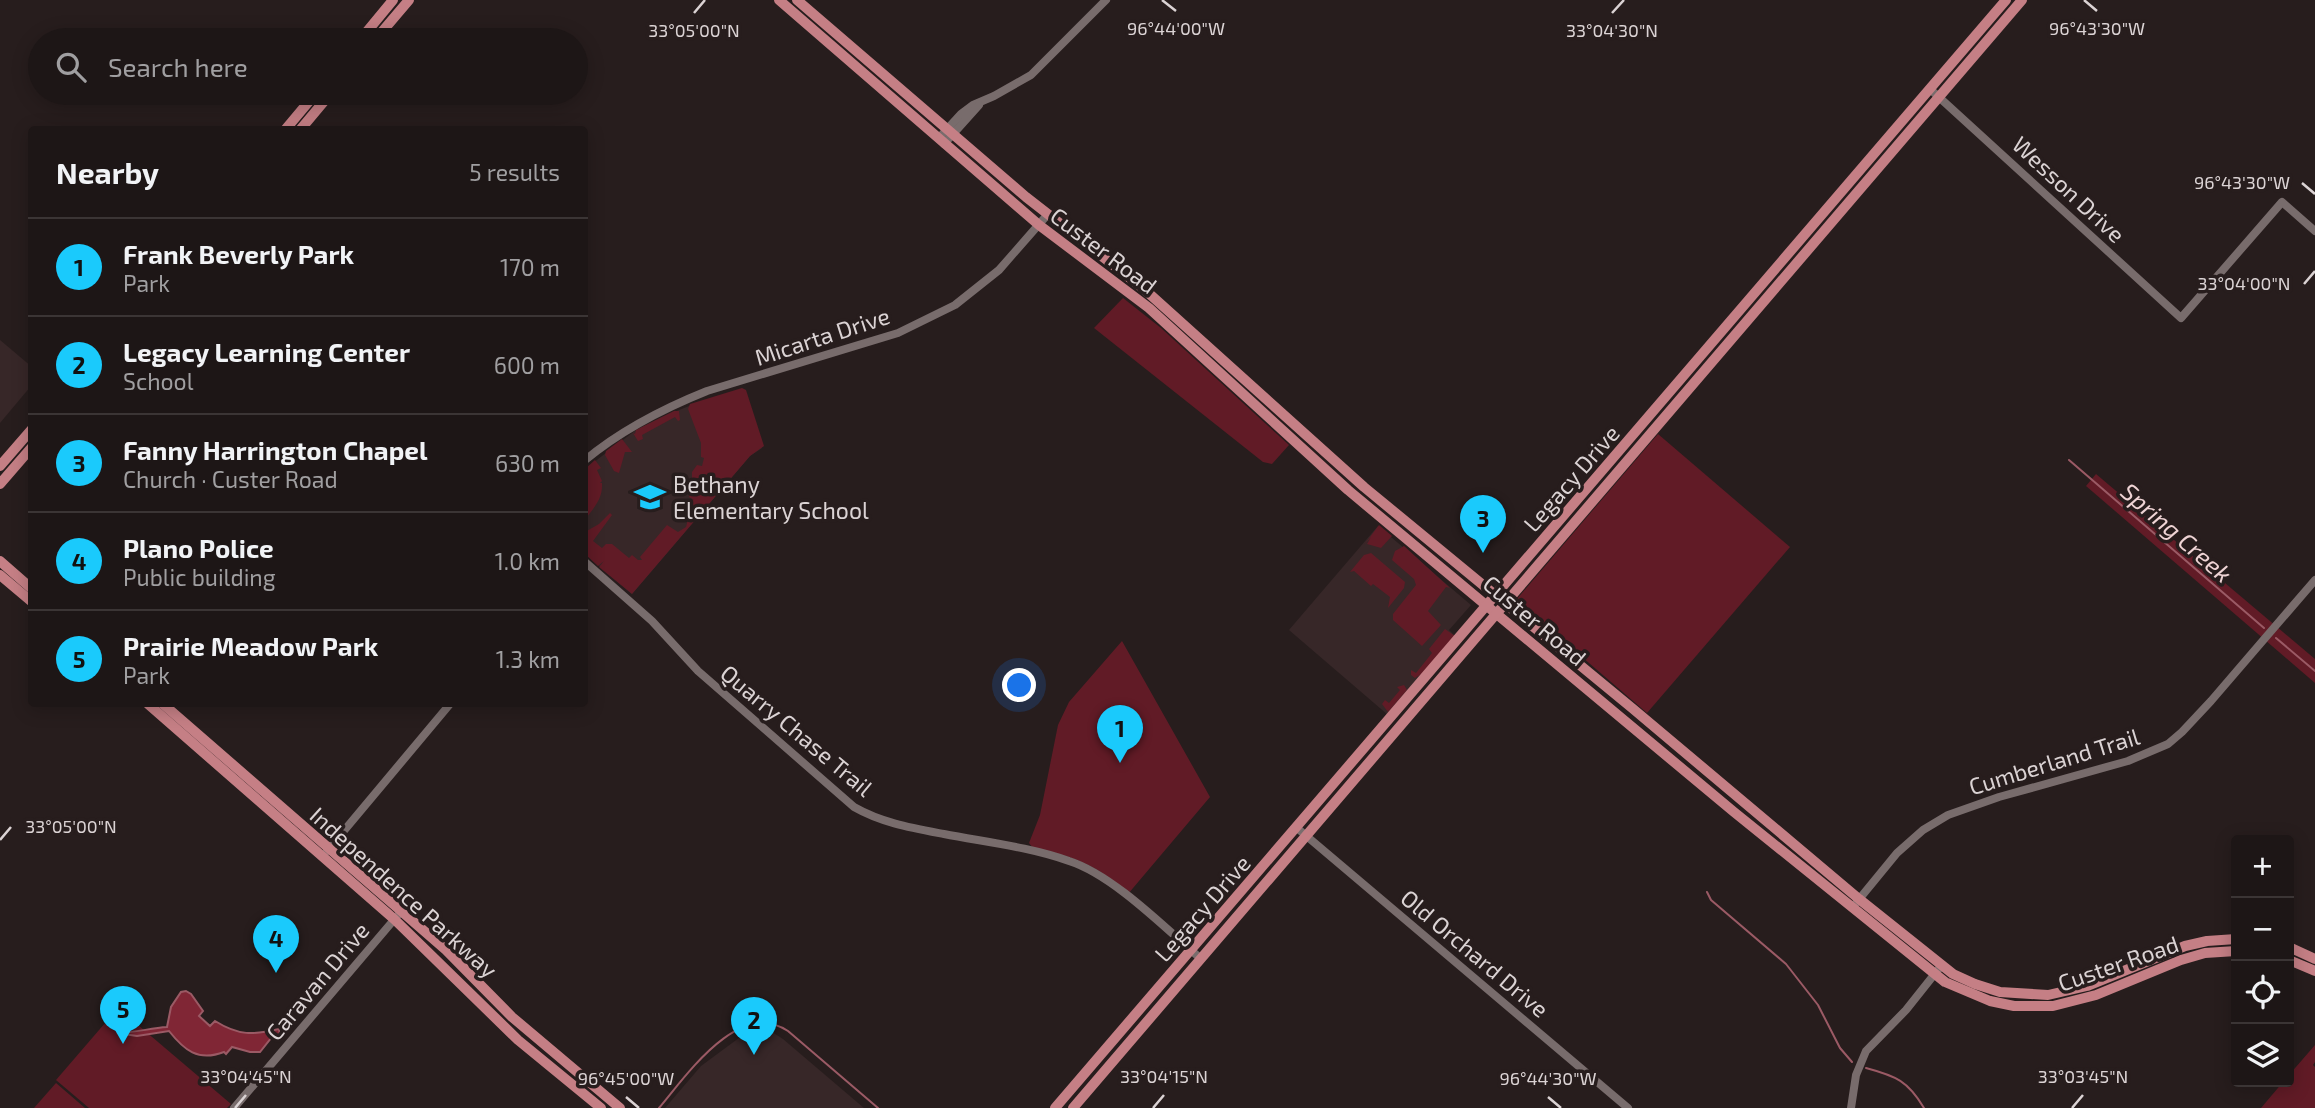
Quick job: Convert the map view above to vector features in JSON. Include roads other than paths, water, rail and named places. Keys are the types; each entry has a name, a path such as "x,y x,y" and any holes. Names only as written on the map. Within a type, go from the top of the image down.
{"main road":[{"path":"370,28 393,0"},
{"path":"385,28 409,0"},
{"name":"Custer Road","path":"779,0 1039,225 1149,308 1348,490 1402,535 1488,606 1501,609 1572,660 1941,966 1988,989 2032,995 2057,994 2087,986 2185,946 2231,939"},
{"name":"Custer Road","path":"797,0 1048,214 1144,289 1325,453 1496,597 1501,609 1564,669 1934,975 1979,998 2031,1007 2074,1002 2181,960 2204,953 2231,951"},
{"name":"Legacy Drive","path":"1055,1108 2006,0"},
{"name":"Legacy Drive","path":"1073,1108 2022,0"},
{"path":"288,126 306,105"},
{"path":"303,126 321,105"},
{"path":"0,466 28,433"},
{"path":"13,450 22,458"},
{"path":"0,484 28,451"},
{"path":"1402,535 1410,525"},
{"path":"1552,530 1561,539"},
{"path":"0,561 28,586"},
{"path":"0,575 28,599"},
{"path":"1564,669 1572,660"},
{"path":"1418,687 1428,696"},
{"name":"Independence Parkway","path":"152,707 398,915 454,957 512,1017 620,1108"},
{"name":"Independence Parkway","path":"166,707 324,852"},
{"path":"1780,848 1787,839"},
{"name":"Independence Parkway","path":"398,915 485,1010 601,1108"},
{"path":"2294,949 2315,959"},
{"path":"2291,961 2315,971"},
{"path":"2031,1007 2032,995"}],"street":[{"path":"942,141 984,100 1031,75 1106,0"},
{"name":"Wesson Drive","path":"1930,89 2181,318 2282,202 2315,231"},
{"name":"Micarta Drive","path":"588,458 625,431 688,399 898,333 955,305 999,270 1048,214"},
{"name":"Quarry Chase Trail","path":"588,565 652,621 702,675 853,807 898,825 1072,861 1107,880 1201,959"},
{"name":"Cumberland Trail","path":"1852,908 1897,853 1923,830 1948,815 1999,797 2128,761 2168,744 2204,708 2315,580"},
{"path":"324,852 447,707"},
{"name":"Old Orchard Drive","path":"1297,828 1629,1108"},
{"name":"Caravan Drive","path":"234,1108 398,915"},
{"path":"1852,1108 1856,1075 1866,1051 1906,1010 1941,966"}],"waterway":[{"name":"Spring Creek","path":"2069,460 2264,628"},
{"name":"Spring Creek","path":"2276,638 2315,671"},
{"name":"Spring Creek","path":"1707,892 1711,900 1786,964 1818,1005 1840,1048 1852,1062"},
{"path":"659,1108 715,1045 751,1025 769,1024 788,1031 878,1108"},
{"name":"Spring Creek","path":"1866,1068 1900,1081 1912,1091 1924,1108"}],"place":[{"name":"Bethany Elementary School","path":"650,497"},
{"name":"Fanny Harrington Chapel","path":"1483,553"},
{"name":"Frank Beverly Park","path":"1120,763"},
{"name":"Plano Police","path":"276,973"},
{"name":"Prairie Meadow Park","path":"123,1044"},
{"name":"Legacy Learning Center","path":"754,1055"}]}
